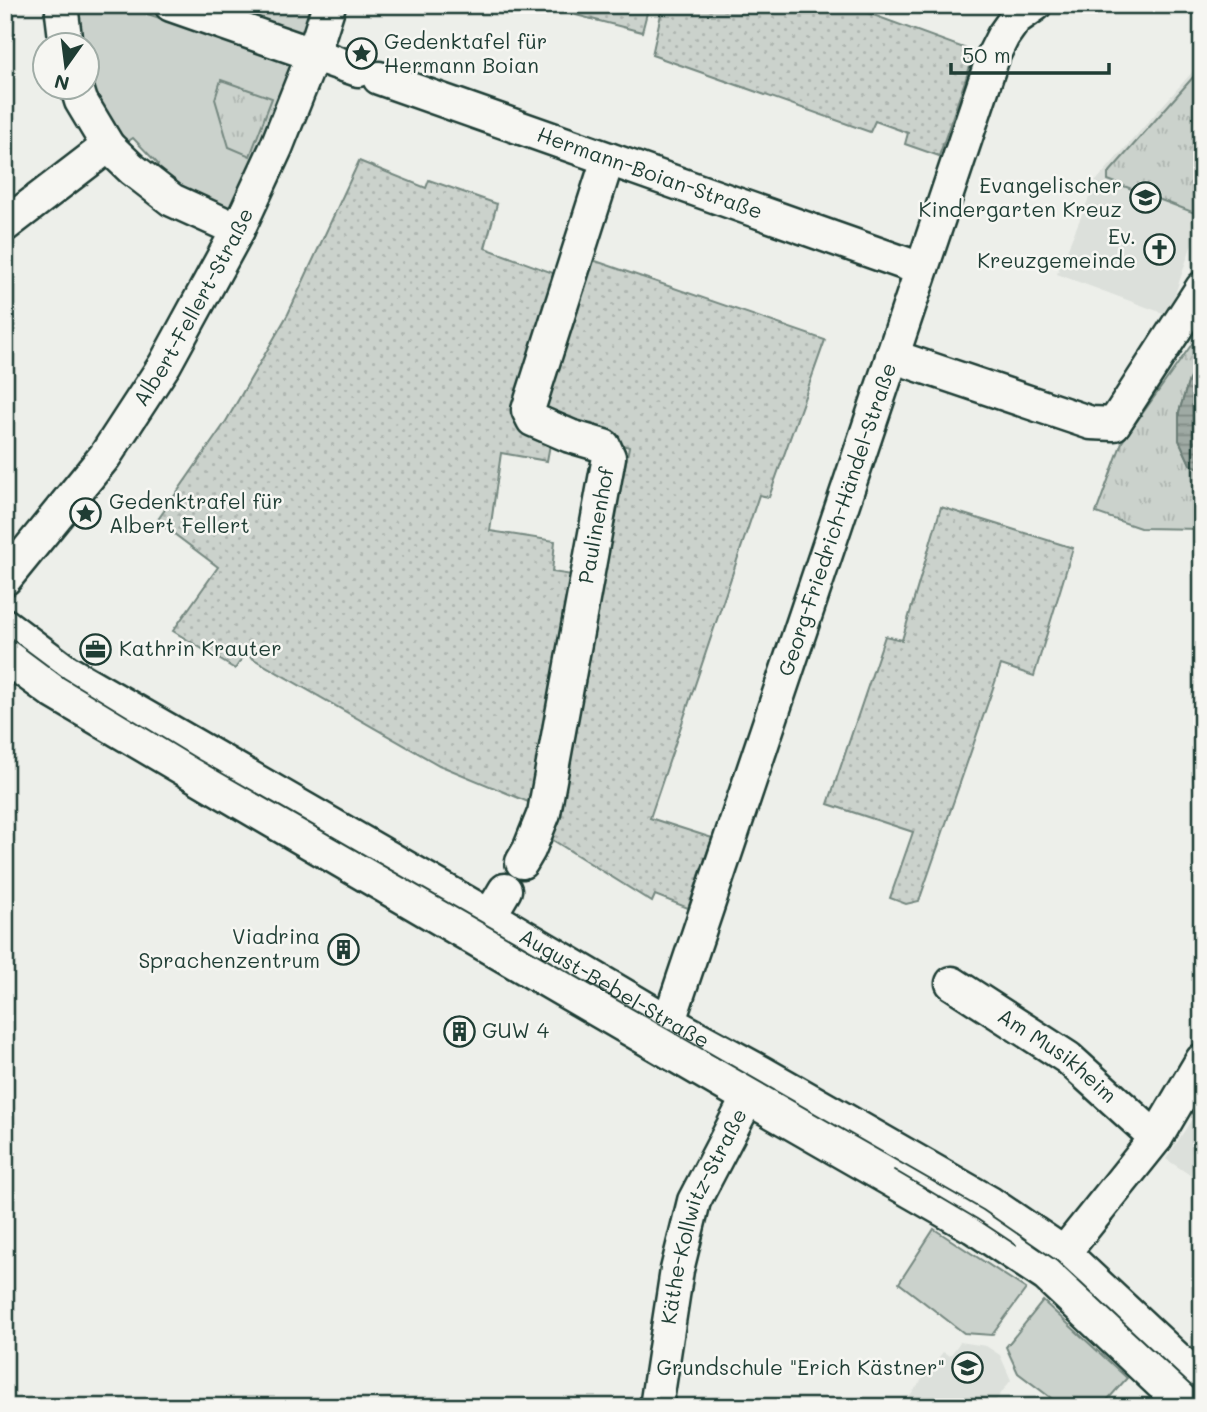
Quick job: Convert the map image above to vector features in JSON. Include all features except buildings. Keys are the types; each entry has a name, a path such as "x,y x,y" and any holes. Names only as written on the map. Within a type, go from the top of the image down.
{"street":[{"path":"64,5 64,32"},
{"name":"Hermann-Boian-Straße","path":"171,5 921,269"},
{"name":"Albert-Fellert-Straße","path":"5,579 105,456 165,364 238,230 276,148 313,55 329,5"},
{"name":"Georg-Friedrich-Händel-Straße","path":"665,1034 994,54 1015,19 1035,5"},
{"path":"82,102 108,146 132,169 172,200 238,230"},
{"path":"5,225 108,146"},
{"name":"Paulinenhof","path":"522,862 544,813 609,457 604,446 570,436 533,420 528,410 608,159"},
{"path":"892,356 1091,423 1114,424 1202,288"},
{"name":"August-Bebel-Straße","path":"5,625 66,671 490,915 665,1034 755,1085 990,1203 1056,1265 1186,1407"},
{"name":"August-Bebel-Straße","path":"5,657 53,692 490,915"},
{"name":"Am Musikheim","path":"951,983 1068,1058 1156,1138"},
{"path":"1056,1265 1156,1138 1200,1070"},
{"name":"Käthe-Kollwitz-Straße","path":"656,1407 677,1270 694,1201 755,1085"},
{"name":"August-Bebel-Straße","path":"1056,1265 1202,1382"}],"shaded area":[{"name":"Evangelischer Kindergarten Kreuz","path":"1202,61 1202,214 1168,315 1057,274 1096,181"},
{"path":"1202,360 1202,469 1190,464 1179,440 1179,412 1189,380"},
{"path":"1202,1104 1202,1183 1166,1159"},
{"name":"Grundschule \"Erich Kästner\"","path":"960,1342 986,1346 1000,1355 1011,1380 991,1407 901,1407 943,1352 950,1356"}],"green space":[{"path":"78,5 122,5 295,65 232,218 154,173 158,164 133,138 124,144 100,102 102,32 76,30"},
{"path":"220,5 319,5 307,36"},
{"path":"537,5 649,5 642,32"},
{"path":"663,5 846,5 975,52 939,156 905,144 908,133 875,121 870,132 652,55"},
{"path":"1202,67 1200,215 1108,180 1108,174"},
{"path":"221,80 272,98 250,156 229,147 215,99"},
{"path":"359,161 426,188 429,180 497,204 485,248 564,277 516,423 551,439 547,461 501,453 490,531 555,541 552,572 579,576 538,806 439,765 245,654 235,669 173,631 218,567 157,521 225,423 288,314"},
{"path":"584,257 825,340 769,497 759,495 650,818 712,838 688,908 655,895 652,902 548,837 629,447 538,419"},
{"path":"1202,330 1202,360 1189,380 1179,412 1179,440 1190,464 1202,469 1202,529 1140,528 1096,513 1122,442"},
{"path":"941,507 1073,548 1034,676 1001,665 919,901 906,904 890,898 913,832 828,804 885,636 902,640"},
{"path":"934,1229 1026,1289 992,1335 964,1333 899,1283"},
{"path":"1043,1301 1127,1378 1101,1407 1063,1407 1018,1373 1006,1347"}],"tram line":[{"path":"5,634 64,678 199,760 983,1210 1057,1261 1202,1396"},
{"path":"894,1170 1016,1245"}],"place":[{"name":"Gedenktafel für Hermann Boian","path":"361,54"},
{"name":"Evangelischer Kindergarten Kreuz","path":"1145,198"},
{"name":"Ev. Kreuzgemeinde","path":"1159,249"},
{"name":"Gedenktrafel für Albert Fellert","path":"86,514"},
{"name":"Kathrin Krauter","path":"96,649"},
{"name":"Viadrina Sprachenzentrum","path":"343,949"},
{"name":"GUW 4","path":"459,1031"},
{"name":"Grundschule \"Erich Kästner\"","path":"968,1368"}]}
